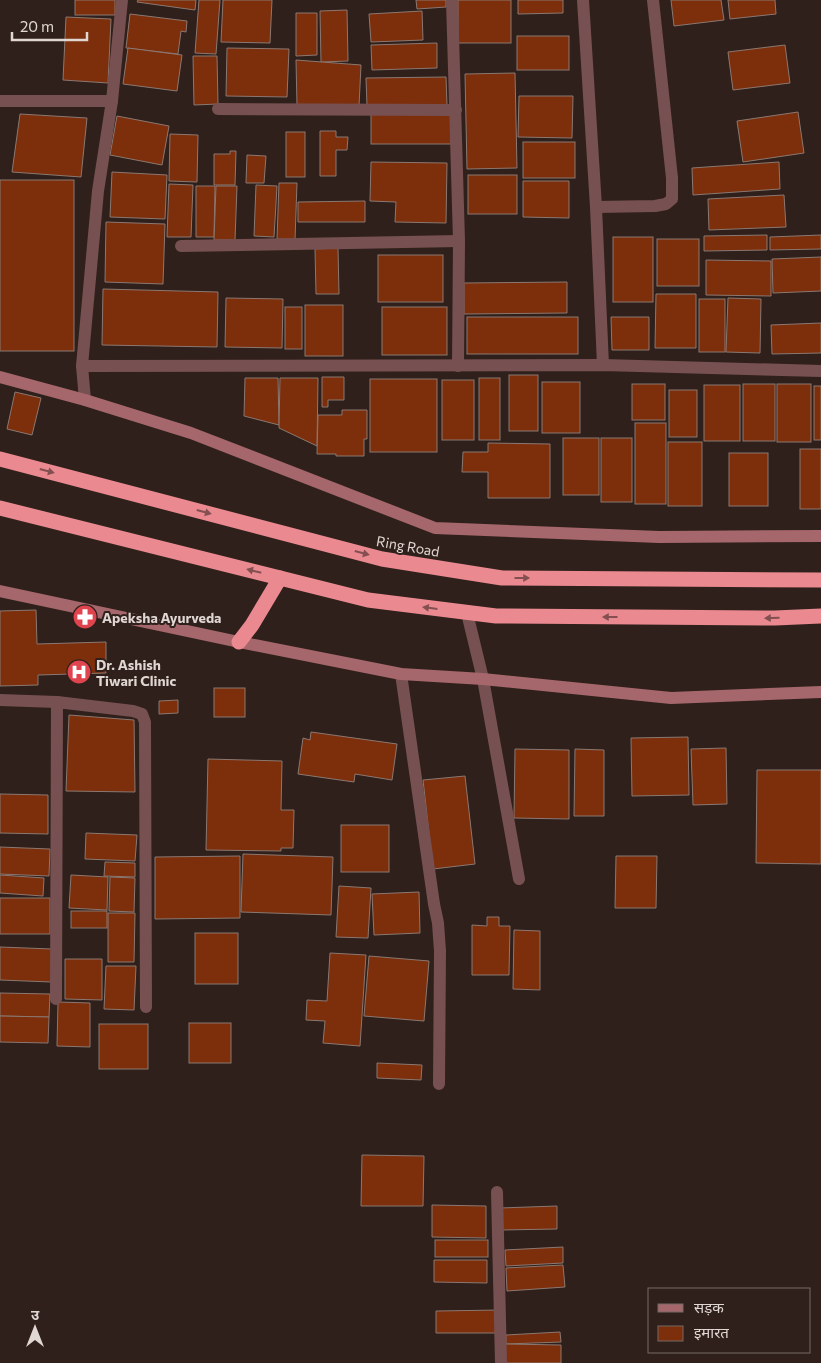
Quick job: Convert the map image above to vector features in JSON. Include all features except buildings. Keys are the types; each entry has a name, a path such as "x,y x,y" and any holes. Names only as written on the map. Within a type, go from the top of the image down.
{"highway":[{"name":"Ring Road","path":"0,459 382,559 502,578 821,580"},
{"path":"0,508 368,600 467,613 506,616 775,618 821,616"},
{"path":"239,642 252,625 280,578"}],"street":[{"path":"85,400 82,366 98,191 112,101 122,0"},
{"path":"452,0 459,241 458,366"},
{"path":"583,0 596,207 602,365"},
{"path":"596,207 655,206 666,204 672,198 672,178 653,0"},
{"path":"0,101 112,101"},
{"path":"218,108 456,110"},
{"path":"180,246 459,241"},
{"path":"82,366 602,365 821,371"},
{"path":"0,378 85,400 192,434 435,528 659,537 821,536"},
{"path":"0,591 401,674 483,679 671,698 821,692"},
{"path":"467,613 483,679 519,879"},
{"path":"401,674 438,923 440,951 438,1084"},
{"path":"0,700 57,702 133,711 142,714 145,722 146,1007"},
{"path":"56,999 57,702"},
{"path":"497,1192 500,1363"}],"place":[{"name":"Apeksha Ayurveda","path":"85,617"},
{"name":"Dr. Ashish Tiwari Clinic","path":"79,672"}]}
